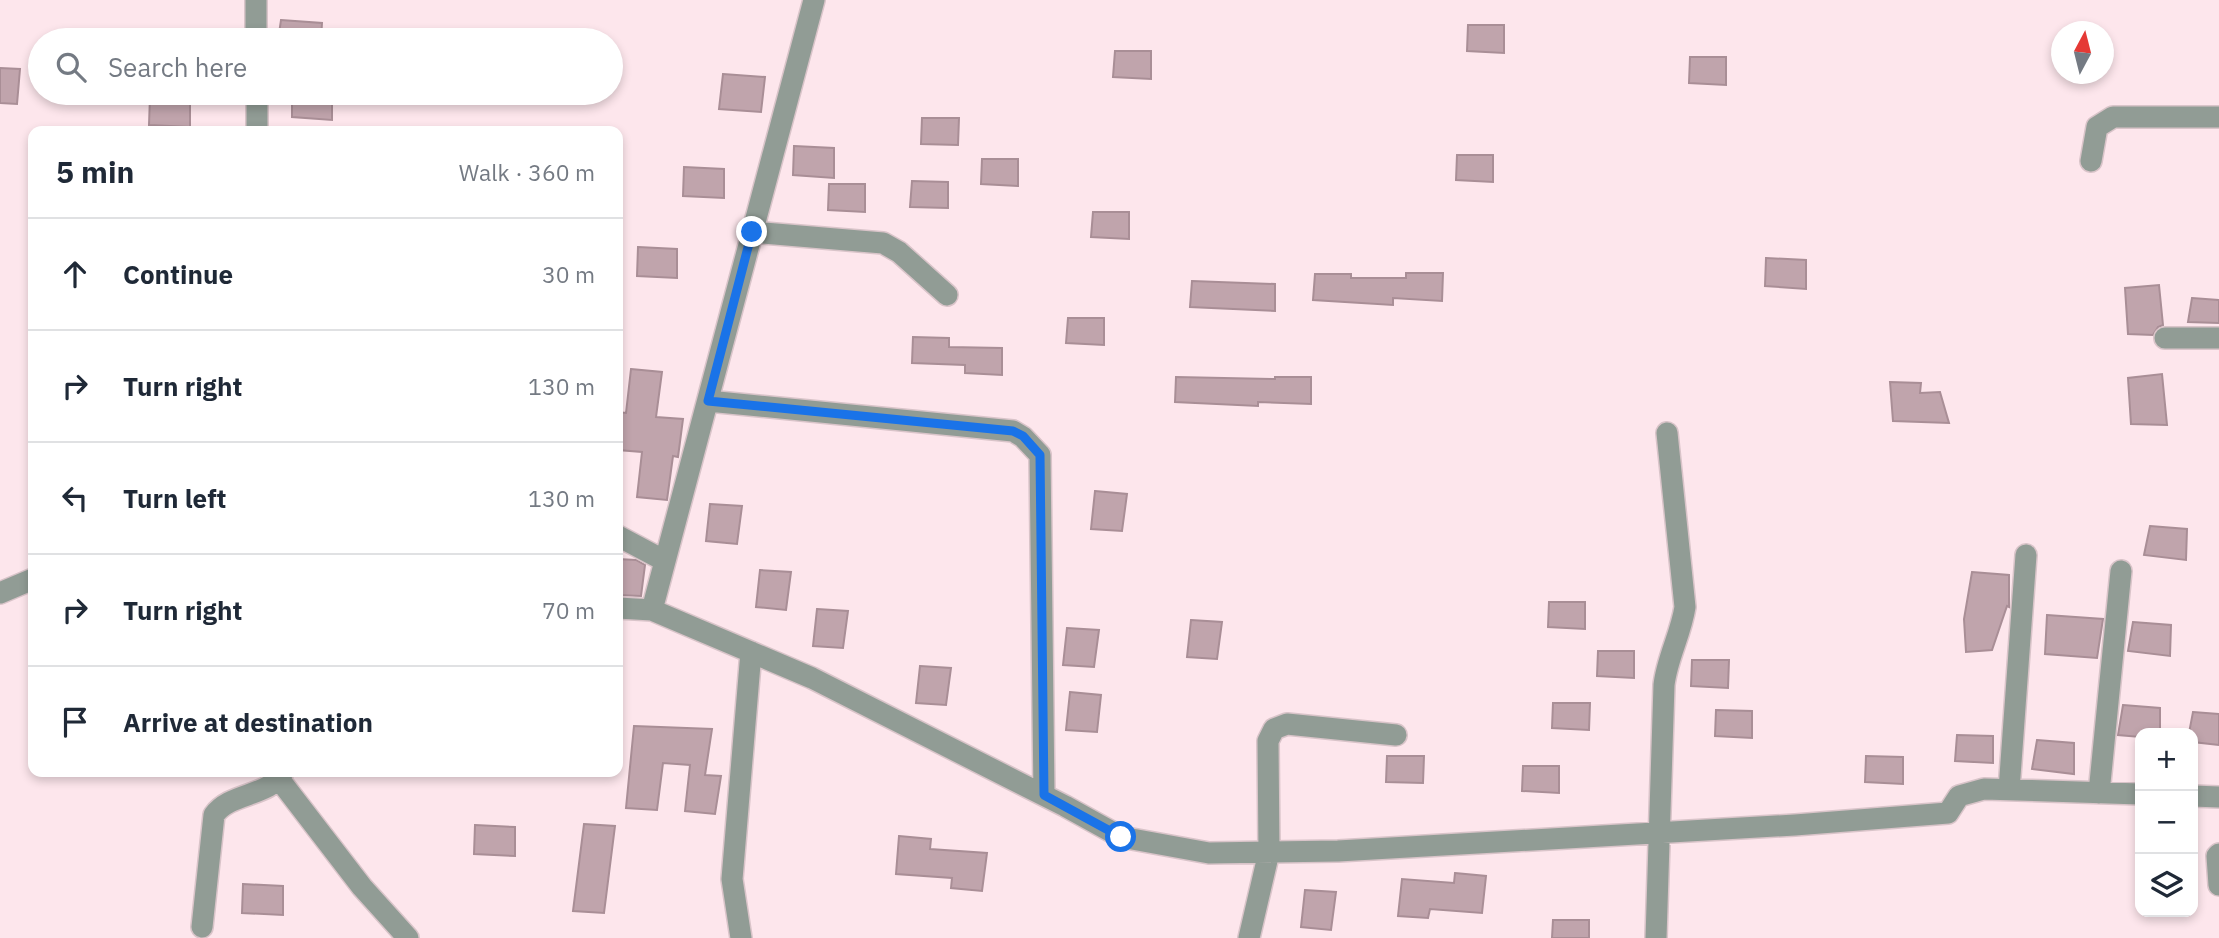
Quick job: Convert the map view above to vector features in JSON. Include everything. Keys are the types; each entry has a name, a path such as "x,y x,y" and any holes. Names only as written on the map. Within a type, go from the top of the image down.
{"street":[{"path":"256,0 256,28"},
{"path":"652,610 814,0"},
{"path":"257,105 257,126"},
{"path":"2091,161 2097,127 2113,117 2219,117"},
{"path":"752,232 883,243 899,252 947,295"},
{"path":"2165,338 2219,338"},
{"path":"708,401 1013,431 1034,446 1040,455 1044,795"},
{"path":"1656,938 1664,685 1685,607 1667,433"},
{"path":"623,539 665,561"},
{"path":"2009,790 2026,555"},
{"path":"2099,793 2120,571"},
{"path":"0,593 28,581"},
{"path":"623,608 652,610 812,678 1044,795 1121,837 1209,853 1338,851 1948,813 1959,796 1984,789 2135,794"},
{"path":"741,938 732,879 751,652"},
{"path":"1249,938 1269,852 1268,741 1274,729 1287,724 1396,735"},
{"path":"202,927 214,815 219,807 269,786 279,777"},
{"path":"282,777 362,887 408,938"},
{"path":"2198,796 2219,797"},
{"path":"2219,854 2219,885"}],"building":[{"path":"281,20 322,23 322,28 280,28"},
{"path":"1468,25 1504,25 1504,53 1467,51"},
{"path":"1115,51 1151,51 1151,79 1113,77"},
{"path":"1690,57 1726,57 1726,85 1689,83"},
{"path":"0,68 20,69 17,104 0,103"},
{"path":"723,74 765,77 761,112 719,109"},
{"path":"150,105 190,105 190,126 149,125"},
{"path":"292,105 332,105 332,120 292,117"},
{"path":"922,118 959,118 958,145 921,144"},
{"path":"794,146 834,148 834,178 793,175"},
{"path":"1457,155 1493,155 1493,182 1456,180"},
{"path":"982,159 1018,159 1018,186 981,184"},
{"path":"684,167 724,169 724,198 683,196"},
{"path":"912,181 948,182 948,208 910,207"},
{"path":"829,184 865,184 865,212 828,210"},
{"path":"1093,212 1129,212 1129,239 1091,237"},
{"path":"638,247 677,249 677,278 637,276"},
{"path":"1766,258 1806,260 1806,289 1765,286"},
{"path":"1406,273 1443,273 1442,301 1393,298 1393,305 1313,300 1315,274 1351,274 1351,278 1406,278"},
{"path":"1192,281 1275,284 1275,311 1190,307"},
{"path":"2159,285 2163,325 2158,327 2153,335 2128,334 2125,288"},
{"path":"2192,298 2219,300 2219,323 2188,322"},
{"path":"1068,318 1104,318 1104,345 1066,343"},
{"path":"913,337 949,338 949,347 1002,348 1002,375 965,373 965,365 912,363"},
{"path":"631,369 662,372 656,417 683,419 678,457 673,456 667,500 637,497 642,452 623,450 623,413 626,413"},
{"path":"2162,374 2167,425 2131,424 2128,378"},
{"path":"1176,377 1311,377 1311,404 1258,402 1258,406 1175,402"},
{"path":"1890,382 1921,383 1920,393 1940,392 1949,423 1893,421"},
{"path":"1095,491 1127,494 1122,531 1091,529"},
{"path":"710,504 742,506 737,544 706,541"},
{"path":"2150,526 2187,529 2186,560 2144,555"},
{"path":"623,559 636,560 645,565 641,596 623,595"},
{"path":"760,570 791,572 786,610 756,607"},
{"path":"1972,572 2009,575 2009,607 2007,606 1992,650 1966,652 1964,619"},
{"path":"1549,602 1585,602 1585,629 1548,627"},
{"path":"817,609 848,611 843,648 813,646"},
{"path":"2047,615 2103,619 2097,658 2045,654"},
{"path":"1191,620 1222,622 1217,659 1187,657"},
{"path":"2133,622 2171,625 2170,656 2128,651"},
{"path":"1067,628 1099,630 1094,667 1063,665"},
{"path":"1598,651 1634,651 1634,678 1597,676"},
{"path":"1692,660 1729,660 1728,688 1691,686"},
{"path":"920,666 951,668 946,705 916,703"},
{"path":"1070,692 1101,695 1097,732 1066,730"},
{"path":"1553,703 1590,703 1589,730 1552,728"},
{"path":"2123,705 2160,708 2160,728 2135,728 2135,737 2118,735"},
{"path":"1716,710 1752,711 1752,738 1715,736"},
{"path":"2193,712 2219,714 2219,745 2198,743 2198,728 2190,728"},
{"path":"634,726 712,729 705,775 721,776 715,814 685,811 690,765 663,763 657,810 626,808"},
{"path":"1957,735 1993,736 1993,763 1955,761"},
{"path":"2037,740 2074,743 2074,774 2032,769"},
{"path":"1387,756 1424,756 1423,783 1386,782"},
{"path":"1866,756 1903,757 1903,784 1865,782"},
{"path":"1523,766 1559,766 1559,793 1522,791"},
{"path":"584,824 615,826 604,913 573,911"},
{"path":"475,825 515,827 515,856 474,854"},
{"path":"899,836 931,839 930,849 987,853 982,891 951,888 952,878 896,874"},
{"path":"1455,873 1486,876 1482,913 1430,909 1428,918 1398,916 1402,879 1454,883"},
{"path":"243,884 283,886 283,915 242,913"},
{"path":"1305,890 1336,892 1331,930 1301,927"},
{"path":"1553,920 1589,920 1589,938 1552,938"}],"route":[{"path":"752,232 708,401 1013,431 1023,436 1040,455 1044,795 1121,837"}]}
